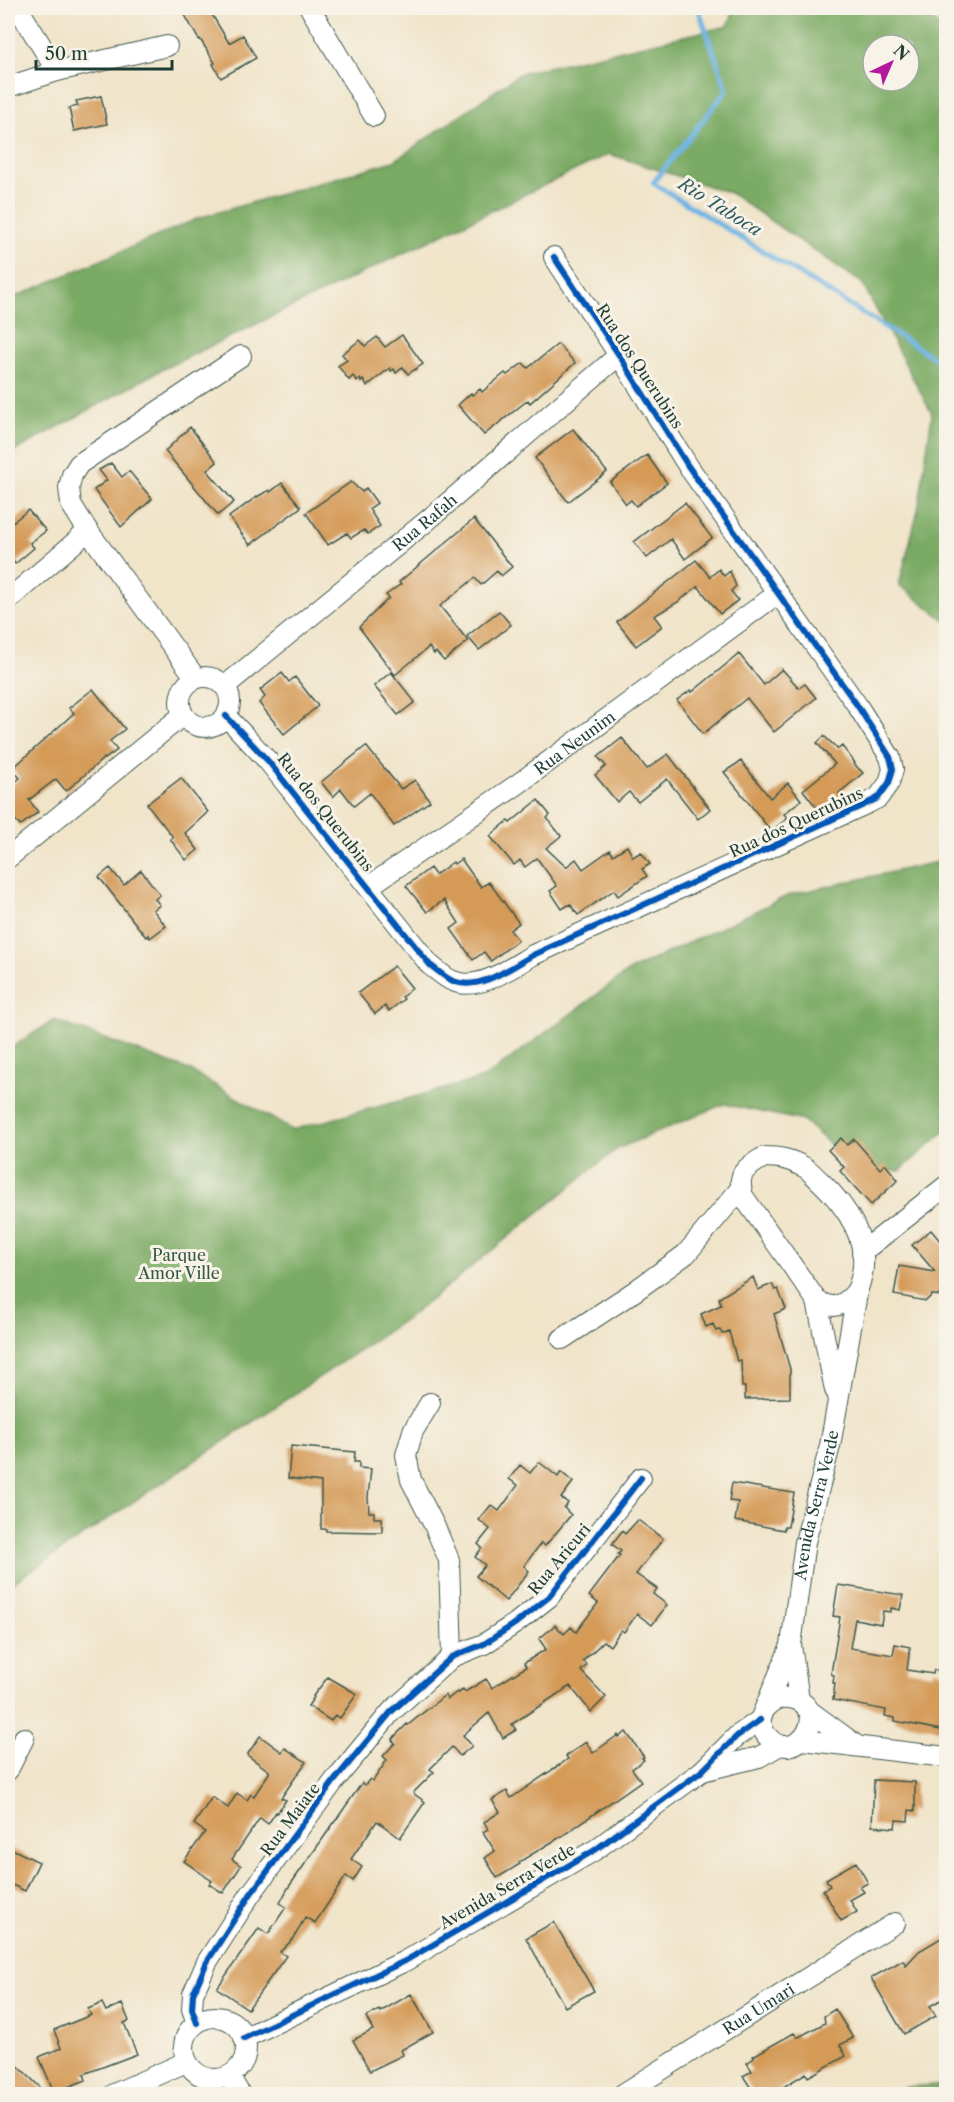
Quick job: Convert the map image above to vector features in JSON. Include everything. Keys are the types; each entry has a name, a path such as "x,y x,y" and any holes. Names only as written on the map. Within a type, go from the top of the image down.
{"street":[{"path":"18,8 57,71"},
{"path":"310,8 374,116"},
{"path":"8,87 57,71 167,46"},
{"name":"Rua dos Querubins","path":"226,716 268,761 430,965 452,981 464,984 490,978 533,956 878,798 889,783 893,769 890,757 857,705 688,466 554,257"},
{"path":"195,677 88,531 71,504 69,488 72,475 79,464 241,356"},
{"name":"Rua Rafah","path":"225,686 428,520 619,356"},
{"path":"8,600 88,531"},
{"name":"Rua Neunim","path":"368,887 518,784 777,594"},
{"path":"195,677 212,677 225,686 231,701 226,716 217,724 205,727 192,724 183,715 179,701 183,687 195,677"},
{"path":"8,858 183,715"},
{"path":"837,1398 818,1301 743,1196 741,1175 747,1167 764,1157 785,1158 806,1168 836,1196 849,1213 858,1233 862,1252 946,1186"},
{"path":"562,1339 687,1254 741,1188"},
{"name":"Avenida Serra Verde","path":"791,1645 805,1542 830,1446 858,1288 864,1268 862,1252"},
{"path":"818,1301 829,1307 837,1307 855,1294 858,1288"},
{"path":"430,1403 413,1431 406,1455 411,1480 449,1560 452,1657"},
{"name":"Rua Aricuri","path":"452,1657 484,1644 549,1598 641,1478"},
{"path":"791,1645 803,1705 811,1719 809,1730 803,1740"},
{"path":"791,1645 763,1715 767,1737 780,1745 792,1745 803,1740 946,1757"},
{"name":"Rua Maiate","path":"197,2023 192,2009 193,1994 207,1962 250,1895 336,1780 391,1712 452,1657"},
{"path":"763,1715 774,1700 787,1696 803,1705 856,1745"},
{"name":"Avenida Serra Verde","path":"244,2038 405,1961 595,1850 702,1771 737,1736 763,1715"},
{"path":"8,1770 24,1738"},
{"name":"Avenida Serra Verde","path":"702,1771 759,1757 780,1745"},
{"name":"Rua Umari","path":"622,2094 895,1923"},
{"path":"218,2017 229,2021 238,2028 244,2038 246,2049 244,2060 229,2076 217,2079 205,2078 194,2072 186,2062 183,2047 187,2033 197,2023 207,2018 218,2017"},
{"path":"114,2094 186,2062"},
{"path":"229,2076 240,2094"}],"green space":[{"path":"735,8 918,8 946,31 946,621 899,585 918,510 932,414 862,283 730,193 609,154 157,372 8,455 8,300 199,218 394,161 521,73 728,26"},
{"name":"Parque Amor Ville","path":"946,860 946,1130 900,1171 858,1169 804,1121 724,1104 617,1149 412,1315 8,1586 8,1050 54,1020 189,1070 292,1130 484,1078 629,971 789,895"},
{"path":"946,2084 946,2094 887,2094 906,2087"}],"building":[{"path":"181,8 208,8 229,43 243,35 256,58 221,78 213,64 215,63"},
{"path":"101,96 107,124 74,131 69,108 78,106 76,101"},
{"path":"402,335 423,364 408,374 403,367 396,373 390,368 367,386 363,380 357,381 353,376 349,380 338,366 347,360 342,354 360,340 365,346 377,337 385,347"},
{"path":"558,344 575,363 530,403 528,400 484,435 458,405 471,393 472,395 480,389 482,392 505,373 507,375 523,363 528,368"},
{"path":"190,427 217,462 207,470 234,502 218,515 165,451"},
{"path":"573,429 607,472 568,502 535,458"},
{"path":"647,455 667,483 636,506 631,500 626,504 610,482"},
{"path":"111,463 122,477 129,471 152,499 121,527 94,490 107,480 99,470"},
{"path":"351,482 362,492 366,488 377,503 369,509 380,526 368,534 364,530 351,538 347,533 328,545 306,513"},
{"path":"282,483 301,507 250,545 229,517 255,498 269,490 270,492"},
{"path":"685,503 712,538 685,559 671,539 647,558 634,542"},
{"path":"28,510 46,531 30,543 34,548 15,564 8,554 8,526"},
{"path":"474,519 512,567 501,576 497,571 481,585 475,578 440,606 468,641 444,661 429,647 395,675 359,627 389,598 386,595 401,584 399,582"},
{"path":"696,560 710,577 719,569 724,576 730,571 736,586 731,591 738,600 720,614 698,586 678,602 654,616 662,626 636,646 617,622"},
{"path":"499,611 511,625 479,650 467,636"},
{"path":"739,654 764,685 782,669 799,688 805,684 816,698 774,732 747,698 703,734 677,700 691,690 692,692"},
{"path":"391,672 415,702 398,715 374,686"},
{"path":"282,673 289,682 295,677 318,706 284,734 259,703 265,697 260,690"},
{"path":"93,689 125,729 110,741 117,750 104,758 66,791 56,779 29,800 38,812 20,826 8,810 8,788 20,778 12,769 74,713 69,708"},
{"path":"824,736 838,749 842,746 863,773 839,793 842,796 820,812 803,790 835,764 817,743"},
{"path":"622,738 647,769 668,754 710,809 698,819 667,779 638,802 629,792 617,802 595,775 606,766 598,757"},
{"path":"366,746 401,789 415,780 430,801 394,826 370,793 354,806 341,789 333,797 321,782"},
{"path":"741,761 770,798 788,783 801,800 784,814 788,818 771,831 724,772"},
{"path":"181,778 208,812 185,833 198,850 186,860 170,839 173,837 147,804"},
{"path":"538,800 550,815 547,818 561,836 546,848 566,867 576,859 583,869 610,850 613,855 627,846 633,857 641,852 650,864 642,869 647,876 618,896 614,890 578,915 570,904 562,909 550,891 557,886 537,858 525,867 520,860 514,865 490,836"},
{"path":"461,859 481,887 489,882 519,923 510,930 518,940 491,961 484,952 473,960 451,929 459,923 444,900 427,912 406,886 430,868 435,875"},
{"path":"110,868 124,885 141,870 160,895 155,899 160,905 153,910 166,926 150,938 148,935 146,937 99,877"},
{"path":"394,966 412,988 402,997 404,999 389,1011 385,1006 375,1014 358,993"},
{"path":"841,1138 847,1145 854,1139 880,1169 885,1164 898,1180 871,1205 840,1171 844,1167 828,1150"},
{"path":"931,1230 946,1248 944,1296 932,1295 926,1301 894,1295 899,1266 935,1272 912,1245"},
{"path":"753,1277 758,1290 772,1284 775,1290 778,1289 786,1309 774,1314 790,1369 790,1398 745,1399 741,1360 737,1361 729,1331 722,1334 720,1330 716,1331 713,1324 706,1327 701,1314 721,1305 719,1298"},
{"path":"291,1446 355,1452 354,1462 359,1462 359,1468 371,1469 369,1512 374,1512 374,1518 382,1518 382,1532 321,1529 321,1482 288,1478"},
{"path":"539,1462 558,1477 561,1472 573,1482 561,1498 568,1503 564,1508 571,1515 545,1546 541,1543 524,1566 529,1571 506,1601 476,1576 485,1565 475,1557 482,1548 478,1544 490,1529 479,1520 491,1505 499,1511 518,1485 509,1479 520,1465 530,1473"},
{"path":"732,1483 794,1493 788,1527 784,1527 784,1530 735,1521 738,1502 729,1501"},
{"path":"638,1520 663,1539 636,1574 657,1589 653,1594 667,1605 652,1625 637,1614 624,1632 621,1630 610,1646 604,1641 583,1661 587,1665 581,1671 606,1697 591,1712 570,1686 512,1724 516,1730 503,1738 489,1713 463,1735 472,1746 460,1756 452,1747 430,1769 434,1772 413,1793 425,1802 400,1838 377,1821 351,1859 362,1867 353,1881 346,1876 315,1923 305,1917 294,1938 280,1952 286,1956 248,2009 217,1988 259,1928 268,1934 286,1907 280,1903 288,1888 362,1783 365,1785 370,1779 373,1781 387,1760 383,1756 395,1743 392,1740 396,1735 445,1695 448,1699 457,1692 463,1689 465,1692 486,1679 492,1688 526,1667 524,1663 546,1649 539,1639 555,1625 564,1634 571,1627 576,1632 598,1603 589,1596 620,1555 618,1554 621,1551 612,1544 622,1531 625,1534"},
{"path":"838,1585 903,1595 900,1610 891,1608 891,1612 883,1611 881,1624 855,1619 850,1648 893,1655 895,1644 910,1647 907,1670 933,1674 934,1670 946,1672 946,1727 941,1726 941,1730 895,1721 895,1718 885,1716 886,1710 833,1700 835,1683 833,1683 834,1675 831,1674 840,1617 833,1616"},
{"path":"328,1677 357,1694 340,1718 335,1715 331,1721 308,1706"},
{"path":"626,1732 644,1757 642,1758 644,1760 632,1769 641,1781 497,1878 485,1858 495,1851 483,1832 488,1829 484,1822 500,1812 492,1800 507,1791 511,1798 568,1759 566,1756 586,1742 593,1753"},
{"path":"260,1736 282,1752 285,1748 306,1762 281,1798 286,1800 277,1813 268,1824 260,1818 232,1859 241,1866 223,1893 209,1884 212,1881 184,1861 205,1832 194,1824 212,1797 228,1808 237,1793 247,1800 251,1794 254,1796 269,1773 247,1755"},
{"path":"874,1780 915,1782 915,1811 909,1810 908,1821 896,1820 895,1828 872,1826"},
{"path":"8,1847 39,1862 25,1891 8,1883"},
{"path":"856,1862 868,1883 860,1887 864,1892 850,1900 857,1912 841,1921 823,1890 830,1886 826,1879"},
{"path":"554,1922 594,1991 565,2007 526,1938"},
{"path":"946,1935 946,1997 930,2006 936,2016 904,2034 871,1978 903,1960 906,1965 919,1951"},
{"path":"411,1994 433,2032 401,2050 403,2055 370,2071 353,2040 373,2030 366,2017 379,2010 380,2012"},
{"path":"102,2003 106,2011 122,2004 129,2021 124,2023 137,2054 84,2074 86,2080 54,2092 39,2057 61,2048 54,2030 91,2015 88,2009"},
{"path":"835,2009 853,2038 840,2045 846,2056 808,2077 806,2073 772,2094 755,2094 743,2076 752,2071 747,2063 754,2058 753,2056 794,2033 799,2037 825,2023 824,2016"},
{"path":"8,2056 47,2094 8,2094"}],"waterway":[{"name":"Rio Taboca","path":"698,8 727,90 653,183 946,365"}],"cycle path":[{"path":"226,716 268,761 430,965 450,980 463,984 495,977 533,955 866,804 878,798 889,783 893,769 890,757 857,705 688,466 619,355 554,257"},
{"path":"197,2023 192,2009 193,1994 207,1962 250,1895 335,1780 391,1712 452,1657 484,1644 549,1597 641,1478"},
{"path":"244,2038 405,1961 595,1850 702,1771 737,1736 760,1720"}]}
